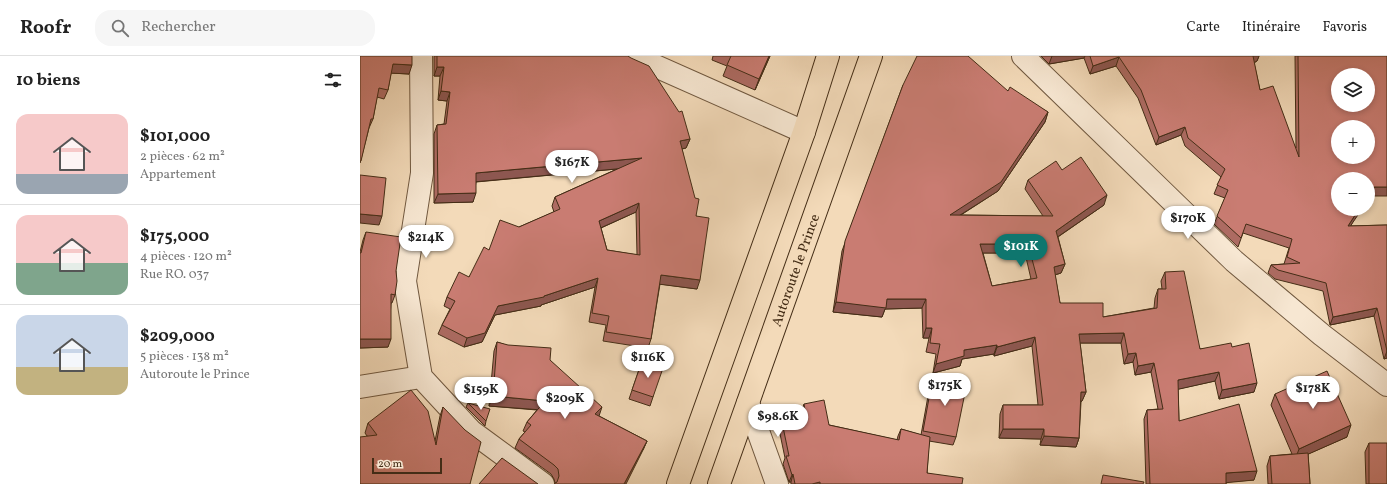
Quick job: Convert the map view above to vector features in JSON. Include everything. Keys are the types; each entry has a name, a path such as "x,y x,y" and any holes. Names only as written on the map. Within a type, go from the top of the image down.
{"main road":[{"path":"678,484 804,132 828,56"},
{"name":"Autoroute le Prince","path":"719,484 871,56"}],"street":[{"path":"421,56 422,173 405,281 421,377 471,431 543,484"},
{"path":"633,56 804,132"},
{"path":"1023,56 1234,261 1322,335 1387,385"},
{"path":"360,387 421,377"},
{"path":"748,403 777,484"}],"building":[{"path":"360,56 412,56 412,65 393,64 388,90 379,88 373,119 371,119 361,161 360,161"},
{"path":"437,56 628,56 649,66 679,112 682,111 690,139 680,141 695,198 699,199 696,216 709,218 700,280 661,275 651,339 606,332 609,316 592,313 598,278 544,297 498,306 485,333 467,338 442,325 455,301 447,297 459,272 469,277 484,247 489,250 500,220 519,227 560,209 555,197 642,158 476,173 476,193 438,194 437,125 446,124 450,92 441,91 444,67 437,67","holes":["639,203 640,255 607,250 599,221"]},
{"path":"731,56 769,56 759,79 727,65"},
{"path":"917,56 968,56 1008,91 1010,87 1048,112 1001,182 950,215 1053,216 1028,180 1056,161 1062,170 1081,157 1107,195 1056,231 1065,264 1054,267 1060,303 1103,303 1103,317 1157,308 1158,289 1166,289 1165,272 1184,271 1200,349 1231,343 1232,347 1249,343 1257,383 1222,390 1219,372 1178,380 1179,421 1239,404 1257,471 1226,473 1226,484 1150,484 1147,410 1163,409 1154,363 1138,366 1136,353 1128,354 1124,333 1079,334 1086,392 1081,392 1079,438 1044,436 1044,429 1003,429 1003,405 1043,405 1035,337 997,347 997,345 964,350 964,356 936,364 940,344 930,343 932,328 926,328 926,299 887,299 886,308 836,302 845,241 903,85","holes":["980,244 1028,244 1037,278 992,286"]},
{"path":"1090,56 1253,56 1260,90 1273,86 1299,157 1298,56 1387,56 1387,187 1375,187 1375,172 1331,172 1331,216 1354,216 1348,226 1387,225 1387,351 1377,308 1333,317 1326,283 1278,270 1271,265 1300,263 1287,257 1292,239 1246,224 1241,238 1217,216 1228,190 1217,185 1225,169 1188,138 1185,127 1159,137 1141,90 1119,57 1093,66"},
{"path":"360,175 386,178 382,216 360,214"},
{"path":"366,232 401,237 396,271 397,281 395,295 391,294 391,339 360,339 360,253"},
{"path":"497,342 508,345 551,348 550,360 602,407 595,414 647,441 624,484 554,484 557,482 559,476 558,469 519,439 531,425 527,422 545,401 493,396"},
{"path":"642,361 663,368 653,397 632,390"},
{"path":"1327,371 1351,425 1299,449 1275,394"},
{"path":"933,376 967,383 956,437 923,431"},
{"path":"411,390 428,411 436,445 443,407 465,430 481,442 470,484 360,484 360,437 377,435 368,423"},
{"path":"824,400 829,425 899,440 901,429 930,437 927,473 963,478 962,484 820,484 820,482 812,484 795,484 786,456 789,456 782,422 806,417 804,404"},
{"path":"468,403 490,409 486,421"},
{"path":"1369,443 1387,443 1387,484 1369,484"},
{"path":"1308,453 1310,484 1272,484 1270,456"},
{"path":"502,458 538,484 479,484"},
{"path":"1103,475 1144,482 1143,484 1101,484"}]}
